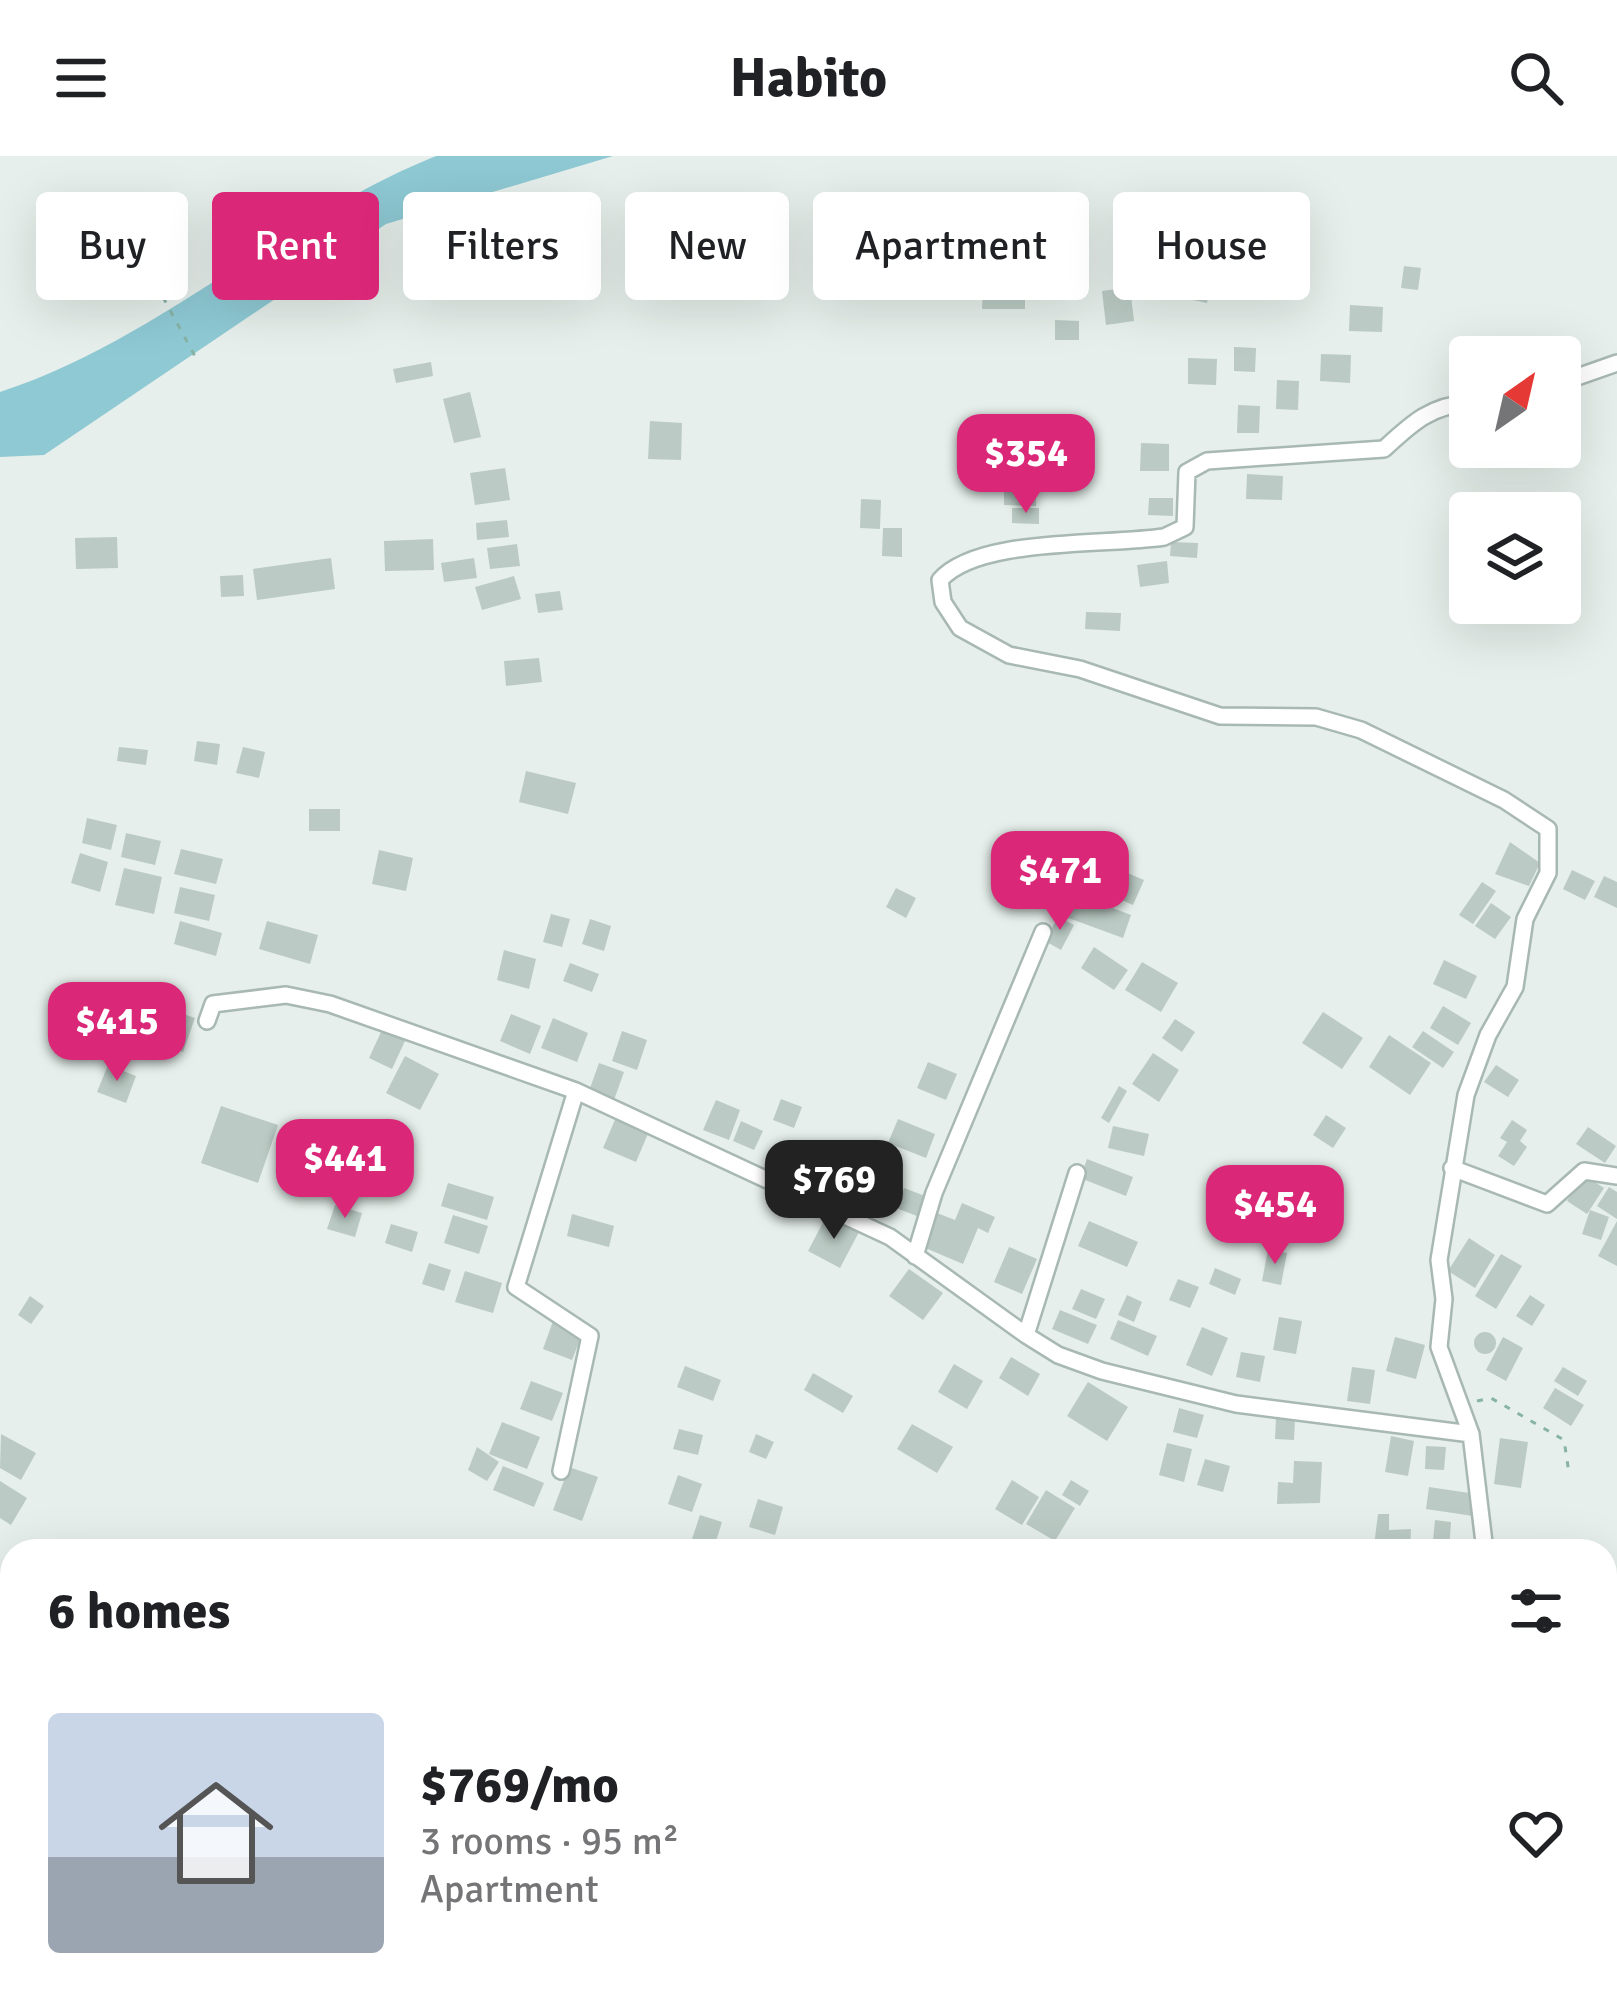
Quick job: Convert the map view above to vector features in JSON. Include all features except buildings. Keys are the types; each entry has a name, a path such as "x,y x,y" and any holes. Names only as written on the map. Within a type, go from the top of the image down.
{"street":[{"path":"1581,376 1617,363"},
{"path":"1449,405 1416,418 1384,448 1207,461 1186,472 1185,527 1164,537 983,551 954,564 940,580 943,602 960,628 1009,655 1080,669 1220,716 1316,717 1361,730 1504,800 1548,829 1548,873 1525,919 1515,987 1488,1035 1466,1095 1439,1260 1444,1299 1439,1347 1464,1404 1471,1434 1484,1539"},
{"path":"915,1256 934,1192 1043,932"},
{"path":"207,1021 213,1004 286,994 448,1042 576,1091 890,1237 1058,1355 1174,1392 1368,1425 1471,1434"},
{"path":"561,1471 590,1336 516,1287 576,1091"},
{"path":"1452,1168 1547,1204 1583,1171 1617,1176"},
{"path":"1025,1335 1077,1173"}],"path":[{"path":"165,300 198,362"},
{"path":"1464,1404 1491,1398 1564,1440 1570,1473"}],"water":[{"path":"436,156 613,156 493,192 403,192 403,219 379,229 379,192 361,192"},
{"path":"212,282 212,300 273,300 44,455 0,457 0,392 113,342"}]}
